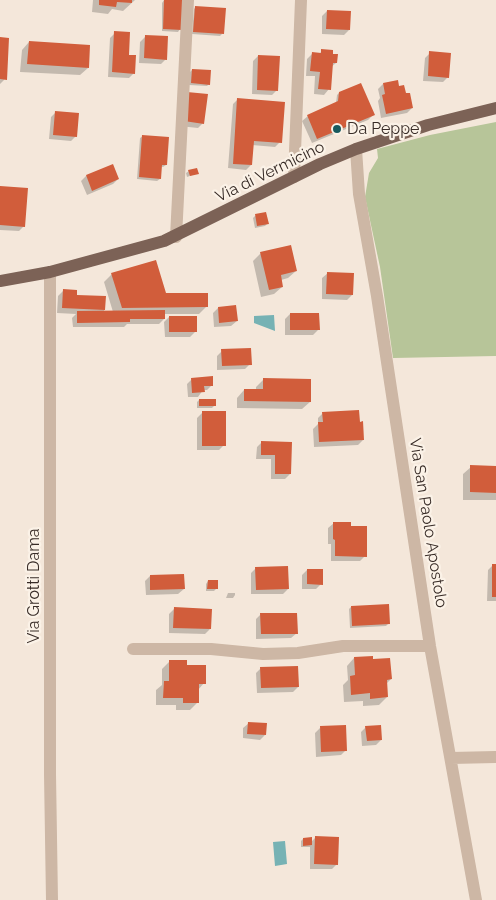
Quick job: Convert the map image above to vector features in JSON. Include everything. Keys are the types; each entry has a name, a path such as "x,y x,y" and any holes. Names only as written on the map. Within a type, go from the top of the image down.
{"main road":[{"name":"Via di Vermicino","path":"0,281 50,272 150,246 176,237 294,177 356,149 428,125 496,108"}],"street":[{"path":"176,237 188,0"},
{"path":"294,177 301,0"},
{"name":"Via San Paolo Apostolo","path":"356,149 359,194 380,314 430,646 476,900"},
{"name":"Via Grotti Dama","path":"50,272 50,774 52,900"},
{"path":"133,649 211,650 263,654 298,653 343,646 430,646"},
{"path":"451,758 496,758"}],"green space":[{"path":"496,122 496,356 393,358 380,267 365,197 369,173 378,158 377,149 430,135"}],"water":[{"path":"274,315 275,331 254,323 254,316"},
{"path":"285,841 287,864 275,866 273,842"}],"building":[{"path":"99,0 132,0 132,3 117,2 116,7 99,5"},
{"path":"164,0 182,0 182,30 163,29"},
{"path":"195,6 226,8 224,34 193,32"},
{"path":"327,10 351,11 350,30 326,29"},
{"path":"114,31 130,32 129,55 136,55 135,74 112,72"},
{"path":"145,35 168,36 167,60 144,58"},
{"path":"0,37 9,38 7,80 0,79"},
{"path":"29,41 90,45 89,68 27,64"},
{"path":"321,49 333,50 333,54 338,54 337,63 333,63 331,90 318,89 320,72 310,71 312,52 321,53"},
{"path":"429,51 451,53 449,78 428,76"},
{"path":"258,55 280,56 278,91 257,90"},
{"path":"192,69 211,70 210,85 191,83"},
{"path":"398,80 399,86 404,85 406,93 410,93 413,108 386,114 382,95 385,94 383,83"},
{"path":"361,83 375,115 317,139 307,115 338,101 339,92"},
{"path":"187,92 208,94 204,124 184,121"},
{"path":"237,98 285,102 282,143 254,141 252,165 233,164"},
{"path":"55,111 79,113 77,137 53,135"},
{"path":"142,135 169,137 167,165 162,165 161,179 139,177"},
{"path":"113,164 119,179 92,191 86,175"},
{"path":"197,168 199,174 190,176 188,170"},
{"path":"0,186 28,188 25,227 0,225"},
{"path":"266,212 269,224 257,226 255,214"},
{"path":"291,245 297,271 281,275 283,287 269,290 260,252"},
{"path":"156,260 166,293 208,293 208,307 122,308 111,273"},
{"path":"327,272 354,273 353,295 326,294"},
{"path":"63,289 77,290 77,295 106,296 105,310 62,308"},
{"path":"236,305 238,321 219,323 218,307"},
{"path":"165,310 165,319 130,319 130,322 77,323 77,311"},
{"path":"290,313 319,313 320,330 290,330"},
{"path":"169,316 197,316 197,332 169,332"},
{"path":"251,348 252,365 222,366 221,349"},
{"path":"213,376 213,386 204,386 205,392 192,393 191,378"},
{"path":"263,378 311,379 311,402 244,401 244,389 263,389"},
{"path":"199,399 216,399 216,406 199,406"},
{"path":"359,410 360,422 363,421 364,440 319,442 318,422 323,422 322,412"},
{"path":"202,411 226,411 226,446 202,446"},
{"path":"261,441 292,442 291,474 275,474 275,455 261,455"},
{"path":"470,465 496,466 496,493 470,492"},
{"path":"333,522 351,522 351,526 367,526 367,557 335,556"},
{"path":"492,564 496,564 496,597 492,597"},
{"path":"288,566 289,589 256,590 255,567"},
{"path":"307,569 323,569 323,585 307,584"},
{"path":"184,574 185,589 150,590 150,575"},
{"path":"208,580 218,580 218,589 207,589"},
{"path":"389,604 390,624 352,626 351,606"},
{"path":"174,607 212,609 211,629 173,628"},
{"path":"260,613 297,613 298,634 261,634"},
{"path":"373,656 373,659 390,658 392,679 387,680 388,697 370,699 370,693 351,695 350,676 355,675 354,657"},
{"path":"169,660 187,660 187,665 206,665 206,684 199,684 199,703 183,703 183,698 163,698 164,681 169,681"},
{"path":"298,666 299,687 261,688 260,667"},
{"path":"248,722 267,723 266,735 247,734"},
{"path":"346,725 347,751 321,752 320,726"},
{"path":"381,725 382,740 367,741 365,726"},
{"path":"315,836 339,837 338,865 314,864"},
{"path":"312,837 312,845 303,846 303,838"}],"place":[{"name":"Da Peppe","path":"337,129"}]}
